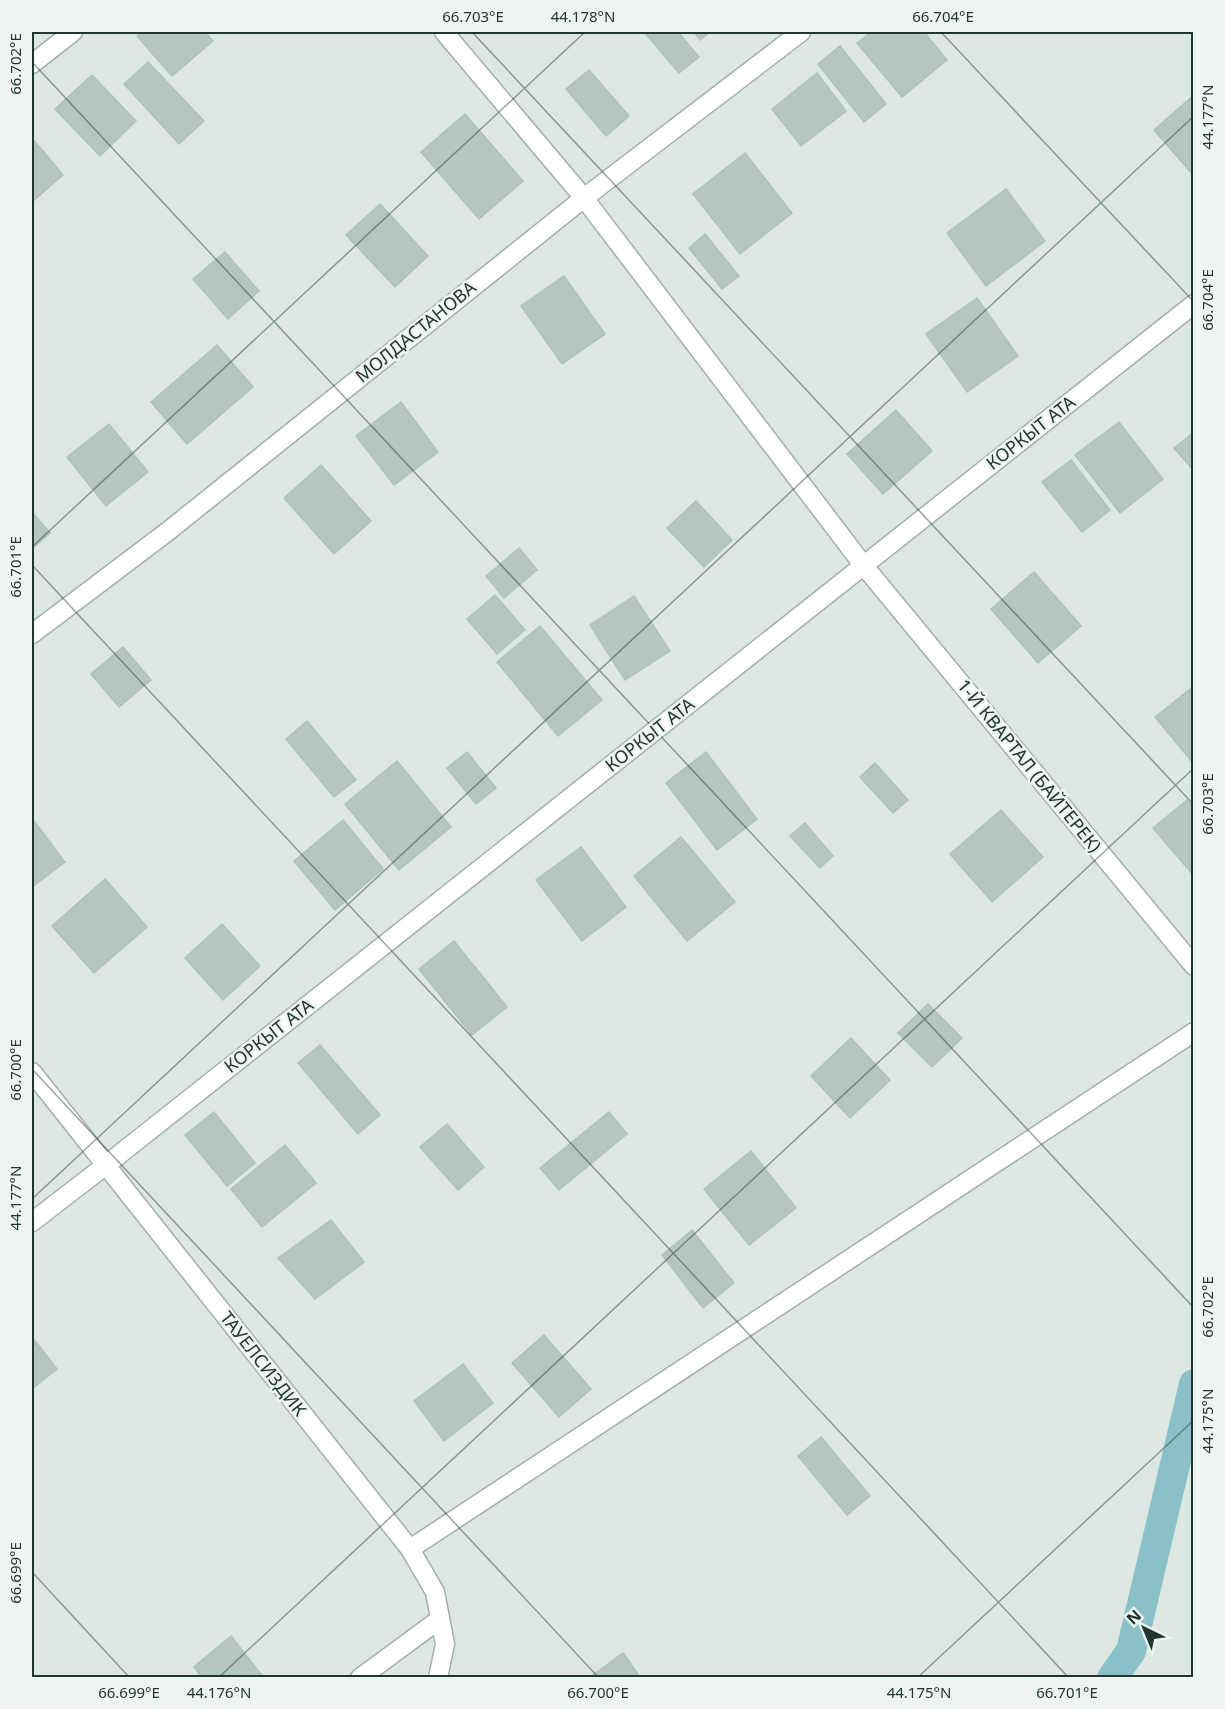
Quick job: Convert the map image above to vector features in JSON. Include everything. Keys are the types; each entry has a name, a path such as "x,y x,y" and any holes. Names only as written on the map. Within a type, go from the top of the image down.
{"street":[{"path":"32,64 73,32"},
{"name":"1-Й КВАРТАЛ (БАЙТЕРЕК)","path":"444,32 584,198 864,566 1194,966"},
{"name":"МОЛДАСТАНОВА","path":"32,634 167,532 584,198 801,32"},
{"name":"КОРКЫТ АТА","path":"32,1222 1194,304"},
{"path":"410,1549 1194,1032"},
{"name":"ТАУЕЛСИЗДИК","path":"32,1072 410,1549 435,1592 445,1644 438,1677"},
{"path":"360,1677 440,1619"}],"building":[{"path":"142,32 205,32 213,41 172,76 137,36"},
{"path":"644,32 678,32 699,57 679,73"},
{"path":"694,32 710,32 700,40"},
{"path":"871,32 924,32 947,60 902,97 857,43"},
{"path":"840,46 886,104 864,122 818,64"},
{"path":"148,62 204,121 179,144 124,84"},
{"path":"589,70 629,116 606,136 566,89"},
{"path":"817,73 846,111 801,146 772,109"},
{"path":"92,75 136,121 100,156 55,109"},
{"path":"1194,95 1194,176 1154,130"},
{"path":"465,114 523,181 479,219 421,152"},
{"path":"32,138 63,175 32,202"},
{"path":"745,153 792,213 740,254 693,194"},
{"path":"1006,189 1045,241 986,286 947,233"},
{"path":"380,204 428,256 395,287 346,235"},
{"path":"705,234 739,276 722,289 689,248"},
{"path":"225,252 259,291 228,319 193,279"},
{"path":"564,276 605,334 562,364 521,306"},
{"path":"977,298 1018,356 967,392 926,334"},
{"path":"217,345 253,387 187,444 151,402"},
{"path":"401,402 438,452 394,485 356,436"},
{"path":"896,410 932,451 883,494 847,454"},
{"path":"1119,422 1163,479 1120,513 1075,455"},
{"path":"109,424 148,472 106,506 67,457"},
{"path":"1194,432 1194,471 1174,448"},
{"path":"1071,460 1110,510 1082,532 1042,482"},
{"path":"321,465 371,521 334,554 284,498"},
{"path":"696,501 732,540 704,567 667,528"},
{"path":"32,512 50,533 32,549"},
{"path":"519,548 537,570 504,598 486,576"},
{"path":"1034,572 1081,626 1038,663 991,609"},
{"path":"495,595 525,630 497,654 467,619"},
{"path":"634,596 670,651 625,680 590,625"},
{"path":"540,626 602,700 558,736 497,662"},
{"path":"123,647 151,680 119,707 91,674"},
{"path":"1194,686 1194,763 1193,763 1155,717"},
{"path":"307,721 356,780 334,797 286,739"},
{"path":"467,752 496,788 476,804 447,768"},
{"path":"706,752 757,819 717,850 666,783"},
{"path":"397,761 451,827 399,870 345,804"},
{"path":"875,763 908,800 893,813 860,777"},
{"path":"1187,800 1194,808 1194,876 1153,828"},
{"path":"1001,810 1043,857 992,902 950,854"},
{"path":"343,820 383,869 335,910 294,861"},
{"path":"34,821 65,862 32,887 32,823"},
{"path":"805,823 833,856 820,868 790,836"},
{"path":"681,837 735,902 687,941 634,876"},
{"path":"581,847 626,907 582,941 536,880"},
{"path":"105,879 147,927 94,973 52,926"},
{"path":"222,924 260,966 223,1000 185,958"},
{"path":"454,941 507,1007 472,1035 419,969"},
{"path":"928,1004 962,1038 932,1067 898,1033"},
{"path":"851,1038 890,1080 850,1118 811,1076"},
{"path":"320,1045 380,1115 358,1134 298,1063"},
{"path":"214,1112 255,1163 227,1186 185,1135"},
{"path":"609,1112 627,1134 559,1190 540,1168"},
{"path":"447,1124 484,1167 458,1190 420,1147"},
{"path":"285,1145 316,1183 262,1227 231,1189"},
{"path":"751,1151 796,1208 749,1245 704,1189"},
{"path":"331,1220 364,1262 315,1299 278,1258"},
{"path":"692,1230 734,1283 703,1308 662,1255"},
{"path":"544,1335 591,1389 559,1417 512,1363"},
{"path":"32,1337 57,1369 32,1389"},
{"path":"463,1364 493,1403 444,1441 414,1401"},
{"path":"821,1437 870,1496 847,1515 798,1456"},
{"path":"231,1636 264,1678 202,1678 194,1667"},
{"path":"623,1653 641,1678 589,1678"}],"waterway":[{"path":"1112,1678 1131,1651 1194,1384"}]}
